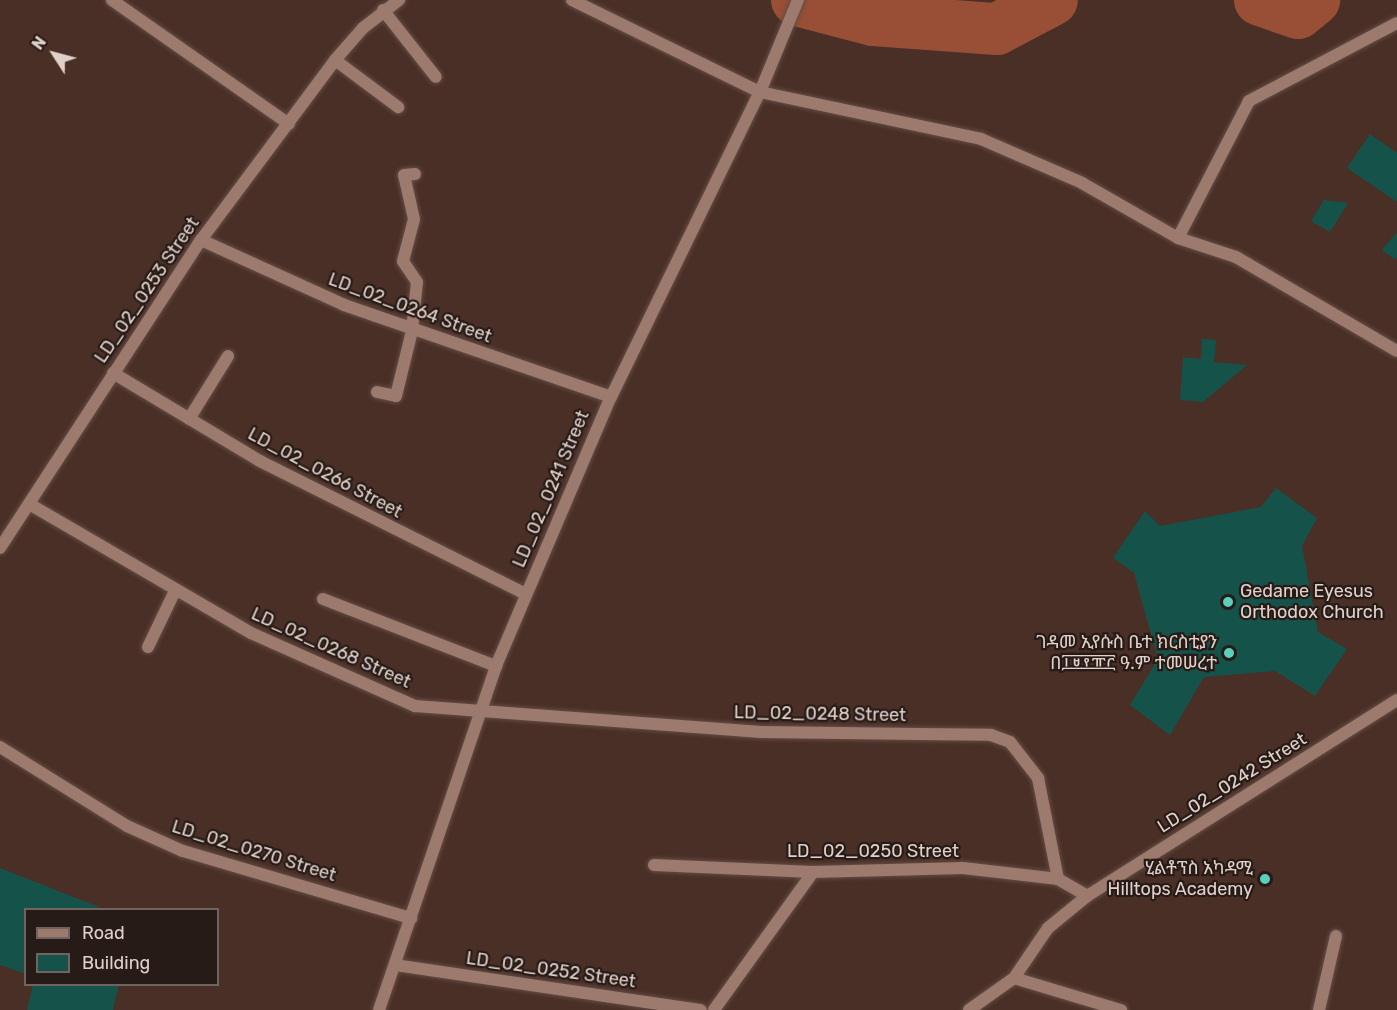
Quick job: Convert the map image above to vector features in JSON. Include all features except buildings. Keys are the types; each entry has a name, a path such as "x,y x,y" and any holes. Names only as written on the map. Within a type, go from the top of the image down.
{"street":[{"path":"112,0 289,124"},
{"name":"LD_02_0253 Street","path":"0,548 31,505 113,373 201,240 335,60 383,10 399,0"},
{"path":"572,0 760,92 981,139 1082,183 1178,238 1236,257 1397,351"},
{"name":"LD_02_0241 Street","path":"379,1010 496,666 611,397 760,92 798,0"},
{"path":"383,10 436,76"},
{"path":"1178,238 1249,101 1397,23"},
{"path":"335,60 398,107"},
{"path":"377,392 396,396 412,331 417,282 403,261 414,219 404,175 415,174"},
{"name":"LD_02_0264 Street","path":"201,240 412,331 611,397"},
{"path":"189,419 228,356"},
{"name":"LD_02_0266 Street","path":"113,373 189,419 375,522 526,594"},
{"name":"LD_02_0268 Street","path":"31,505 175,591 251,633 415,706 480,714"},
{"path":"148,647 175,591"},
{"path":"323,599 496,666"},
{"name":"LD_02_0242 Street","path":"1087,896 1397,700"},
{"name":"LD_02_0248 Street","path":"480,714 761,732 991,735 1010,742 1038,778 1058,879"},
{"name":"LD_02_0270 Street","path":"0,747 128,826 183,851 411,918"},
{"name":"LD_02_0250 Street","path":"654,865 813,872 963,868 1058,879 1087,896"},
{"path":"714,1010 813,872"},
{"path":"969,1010 1014,978 1048,928 1087,896"},
{"path":"1319,1010 1336,936"},
{"name":"LD_02_0252 Street","path":"395,965 701,1010"},
{"path":"1014,978 1121,1010"}],"waterway":[{"path":"797,0 873,20 997,29 1052,0"},
{"path":"1260,0 1298,13 1314,0"}],"place":[{"name":"Gedame Eyesus Orthodox Church","path":"1228,602"},
{"name":"ገዳመ ኢየሱስ ቤተ ክርስቲያን በ፲፱፻፹፫ ዓ.ም ተመሠረተ","path":"1229,653"},
{"name":"ሂልቶፕስ አካዳሚ Hilltops Academy","path":"1265,879"}]}
